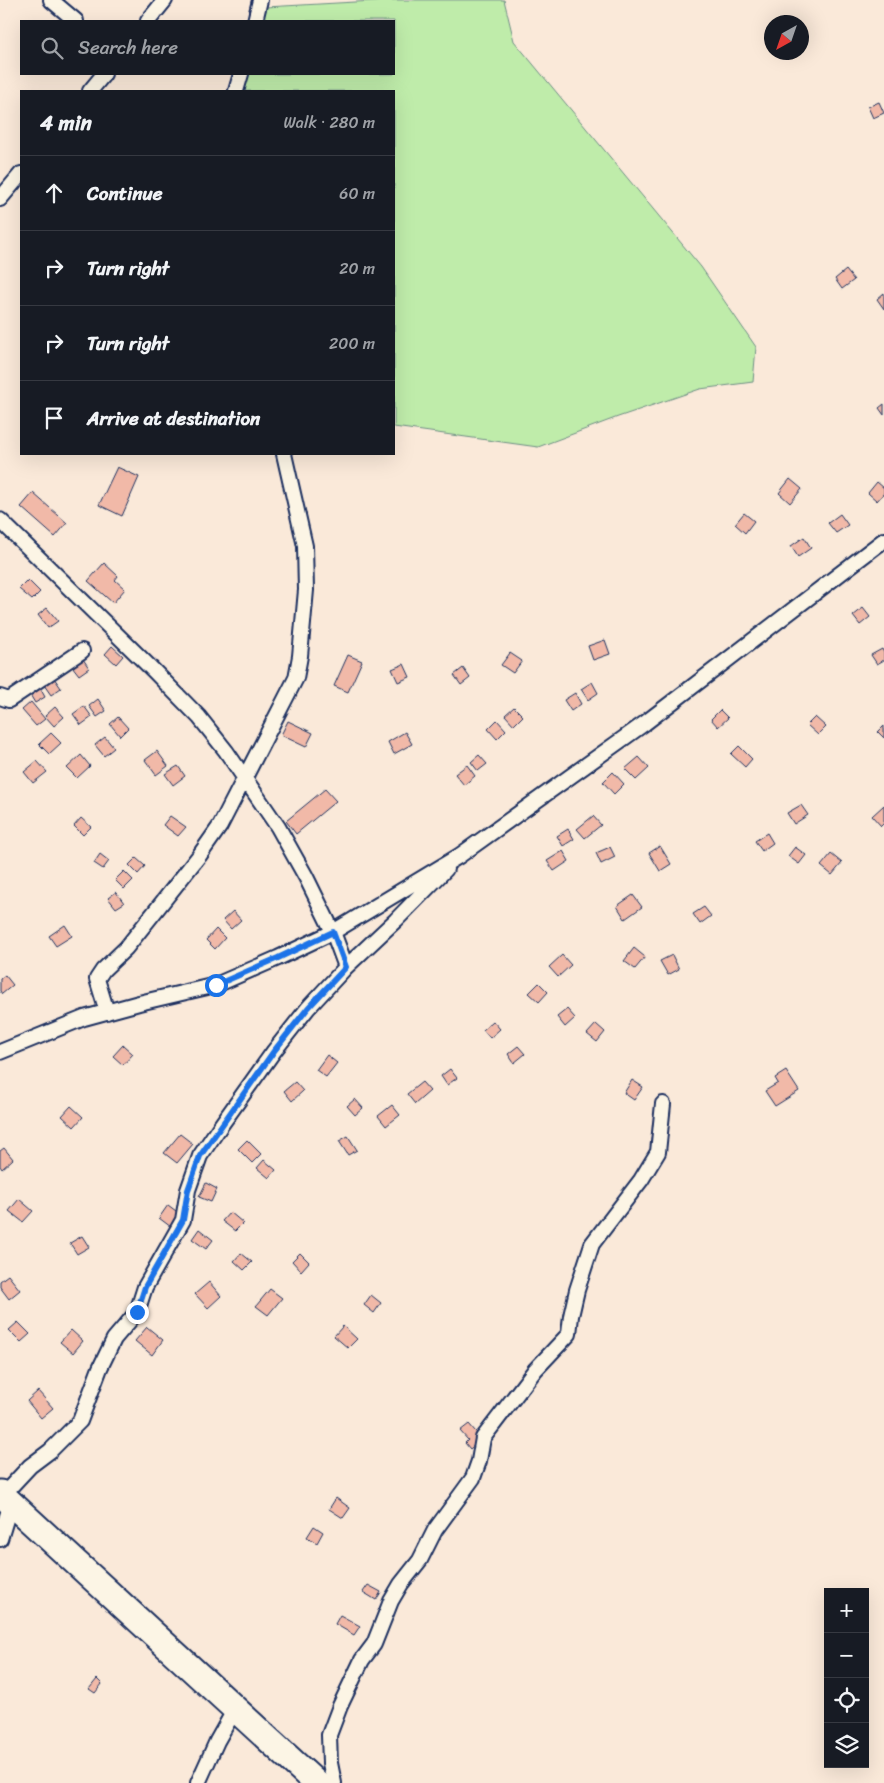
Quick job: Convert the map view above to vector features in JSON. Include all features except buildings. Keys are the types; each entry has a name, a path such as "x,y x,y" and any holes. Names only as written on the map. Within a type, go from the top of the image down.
{"highway":[{"path":"4,1497 316,1783"}],"street":[{"path":"51,0 75,20"},
{"path":"149,20 165,0"},
{"path":"255,20 260,0"},
{"path":"91,90 103,75"},
{"path":"236,90 241,75"},
{"path":"0,199 20,175"},
{"path":"107,1012 97,979 103,970 126,948 199,856 220,826 296,678 306,590 305,546 284,455"},
{"path":"0,520 199,717 226,751 278,827 306,877 333,932 346,967"},
{"path":"0,1052 84,1018 216,985 333,932 459,856 645,723 884,540"},
{"path":"0,697 9,700 82,651"},
{"path":"0,1539 4,1497 30,1466 50,1451 80,1422 100,1368 114,1339 137,1312 145,1287 183,1220 188,1190 200,1156 274,1051 308,1008 346,967 396,920 459,856"},
{"path":"334,1783 330,1763 329,1735 340,1706 362,1660 374,1644 391,1601 401,1584 420,1560 435,1530 473,1478 479,1461 483,1438 535,1370 569,1334 577,1290 592,1244 641,1180 658,1152 663,1104"},
{"path":"198,1783 235,1709"}],"green space":[{"path":"391,0 504,0 514,41 701,267 756,347 753,382 700,389 538,447 395,427 395,90 245,90 247,75 395,75 395,20 261,20 266,7"}],"route":[{"path":"137,1312 145,1287 183,1220 188,1190 200,1156 274,1051 308,1008 346,967 333,932 216,985"}]}
